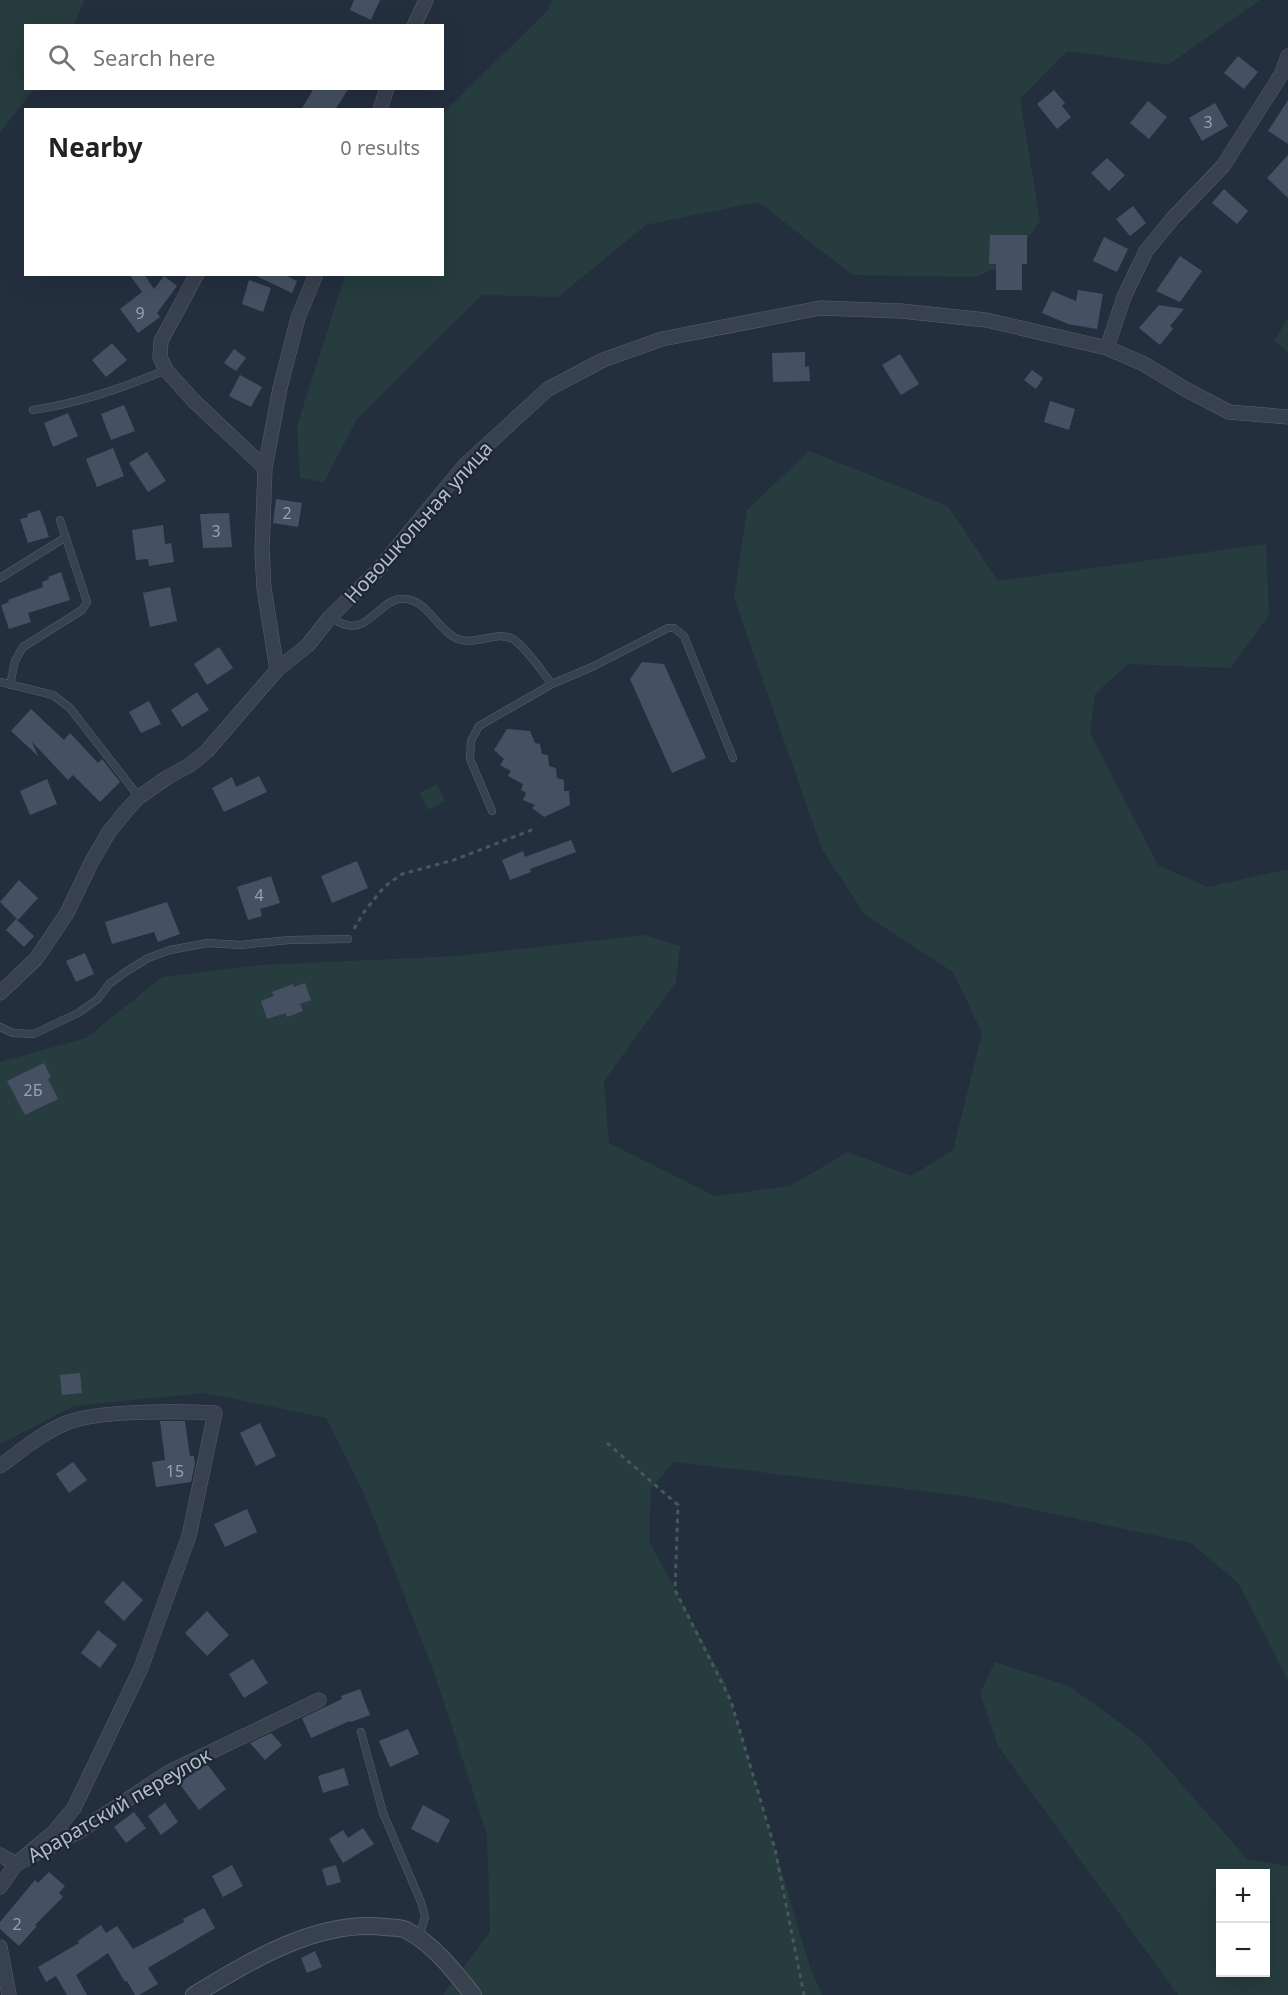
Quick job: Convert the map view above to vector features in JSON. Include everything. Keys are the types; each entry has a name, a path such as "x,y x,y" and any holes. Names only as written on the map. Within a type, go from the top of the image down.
{"street":[{"path":"415,24 426,0"},
{"path":"1107,348 1124,297 1146,251 1173,218 1223,166 1281,75 1288,56"},
{"path":"381,108 386,90"},
{"path":"196,276 161,341 160,357 166,370 194,401 265,468"},
{"path":"277,670 264,588 262,551 265,468 280,388 298,318 315,276"},
{"name":"Новошкольная улица","path":"1,990 36,959 67,913 109,832 126,811 140,797 190,765 207,751 277,670 308,645 330,617 378,570 465,465 548,389 603,360 662,339 820,308 902,311 986,320 1107,348 1144,364 1229,412 1288,417"},
{"name":"Араратский переулок","path":"0,1467 32,1443 67,1423 103,1416 215,1413 189,1536 141,1668 74,1808 53,1833 16,1864 0,1887"},
{"name":"Араратский переулок","path":"16,1864 80,1831 169,1772 319,1700"},
{"name":"Араратский переулок","path":"0,1855 16,1864"},
{"path":"194,1995 246,1964 319,1933 364,1924 406,1929 444,1959 473,1995"},
{"path":"0,1947 9,1995"}],"lane":[{"path":"33,410 77,402 114,391 166,370"},
{"path":"10,684 15,661 23,647 82,610 87,602 60,520"},
{"path":"0,578 66,537"},
{"path":"330,617 347,625 356,626 390,602 400,599 412,601 421,606 449,634 458,639 466,641 506,636 512,639 552,684"},
{"path":"492,811 470,759 471,741 479,726 552,684 592,667 668,628 674,628 684,636 733,758"},
{"path":"0,682 53,695 70,708 140,797"},
{"path":"0,1027 13,1033 34,1034 78,1013 98,999 109,984 127,971 148,958 170,950 208,943 240,945 289,940 348,939"},
{"path":"361,1732 383,1814 421,1902 425,1917 419,1939"}],"path":[{"path":"348,939 364,912 384,887 402,874 454,860 534,829"},
{"path":"607,1443 678,1505 675,1590 731,1701 775,1849 804,1995"}],"green space":[{"path":"0,0 84,0 74,24 24,24 24,90 33,90 0,133"},
{"path":"552,0 1260,0 1168,65 1067,51 1020,99 1040,221 1012,262 975,277 853,275 758,202 646,225 558,297 482,295 357,419 324,482 300,478 297,426 345,276 444,276 444,112 548,10"},
{"path":"1288,318 1288,352 1274,341"},
{"path":"809,451 948,506 998,581 1266,544 1269,615 1230,668 1128,664 1095,694 1090,733 1158,865 1207,887 1288,869 1288,1681 1239,1584 1191,1543 973,1497 674,1462 651,1488 649,1541 726,1684 810,1967 822,1995 443,1995 490,1932 487,1834 431,1664 366,1498 326,1418 205,1393 74,1406 0,1444 0,1062 86,1038 162,977 259,965 458,956 645,935 680,946 676,982 604,1081 609,1143 715,1196 790,1186 848,1152 911,1176 953,1150 982,1033 953,972 865,915 822,849 734,598 747,510"},
{"path":"437,784 445,801 428,810 420,793"},
{"path":"995,1662 1069,1686 1141,1738 1247,1859 1288,1866 1288,1995 1178,1995 998,1746 980,1693"}],"building":[{"path":"354,0 380,0 371,20 350,10"},
{"path":"1238,56 1258,72 1244,89 1224,73"},
{"path":"313,90 348,90 336,108 302,108"},
{"path":"1054,90 1065,103 1062,106 1071,117 1057,129 1037,104"},
{"path":"1288,100 1288,144 1268,131"},
{"path":"1148,101 1167,117 1149,139 1130,123"},
{"path":"1215,103 1228,126 1202,141 1189,118"},
{"path":"1288,155 1288,198 1267,178"},
{"path":"1107,158 1125,175 1109,191 1091,173"},
{"path":"1224,189 1248,211 1237,224 1212,203"},
{"path":"1133,206 1146,223 1130,236 1116,219"},
{"path":"990,235 1027,235 1027,264 1022,264 1022,290 996,290 996,264 989,264"},
{"path":"1104,237 1128,249 1117,272 1093,261"},
{"path":"1180,256 1202,271 1180,302 1156,291"},
{"path":"130,276 145,276 154,289 164,276 177,286 157,313 160,317 138,333 120,309 142,292"},
{"path":"256,276 287,276 297,281 292,293"},
{"path":"249,280 271,288 263,312 242,304"},
{"path":"1078,290 1103,294 1097,329 1068,324 1042,313 1052,291 1076,301"},
{"path":"1159,305 1184,309 1170,326 1173,329 1160,345 1139,328"},
{"path":"112,343 127,360 106,377 92,360"},
{"path":"234,349 246,358 236,371 224,363"},
{"path":"805,352 805,367 809,366 810,381 773,382 772,353"},
{"path":"900,354 919,384 901,395 882,365"},
{"path":"1032,370 1043,378 1036,389 1024,380"},
{"path":"240,375 262,387 251,407 229,396"},
{"path":"1050,401 1075,409 1069,430 1044,422"},
{"path":"124,405 135,431 111,440 101,414"},
{"path":"68,413 78,436 53,447 44,423"},
{"path":"113,448 124,476 97,487 86,459"},
{"path":"147,452 166,481 148,492 129,463"},
{"path":"276,499 302,503 298,527 273,523"},
{"path":"40,510 49,537 28,543 20,519"},
{"path":"229,513 232,547 203,548 200,514"},
{"path":"163,525 165,544 171,543 174,562 149,566 148,559 136,560 132,530"},
{"path":"61,572 70,600 28,613 31,622 9,629 1,605 9,602 8,600 43,587 42,582 49,579 48,577"},
{"path":"170,587 177,621 150,627 143,593"},
{"path":"219,647 233,668 207,685 194,664"},
{"path":"642,662 664,664 706,758 672,773 630,679"},
{"path":"197,692 209,710 182,727 171,710"},
{"path":"149,701 161,724 141,733 129,712"},
{"path":"31,709 64,740 70,733 98,763 102,759 120,782 100,802 73,775 68,780 32,742 38,756 11,731"},
{"path":"507,729 530,731 535,743 540,744 542,754 548,755 549,766 556,768 557,778 564,780 564,791 569,791 570,805 544,817 532,808 535,805 523,800 526,793 521,790 523,784 508,776 511,771 500,765 504,759 494,750"},
{"path":"259,776 267,792 224,812 212,788 232,777 236,787"},
{"path":"47,779 57,804 30,815 20,791"},
{"path":"571,840 576,852 530,869 531,872 510,880 502,860 523,851 525,857"},
{"path":"357,861 368,888 332,903 321,876"},
{"path":"271,876 280,903 260,909 262,916 248,920 237,887"},
{"path":"19,880 38,898 18,920 0,902"},
{"path":"167,902 180,934 158,942 154,932 112,944 105,922"},
{"path":"16,919 34,936 24,947 6,930"},
{"path":"85,953 94,974 76,982 66,961"},
{"path":"305,983 311,1000 300,1004 303,1011 287,1017 286,1013 267,1019 261,1001 274,996 272,992 293,984 294,987"},
{"path":"44,1063 51,1077 48,1079 58,1099 25,1115 7,1081"},
{"path":"80,1373 82,1393 62,1395 60,1375"},
{"path":"160,1421 185,1421 190,1456 194,1456 195,1464 191,1482 156,1487 152,1462 165,1460"},
{"path":"260,1423 276,1456 256,1466 240,1433"},
{"path":"73,1462 87,1480 69,1493 56,1474"},
{"path":"247,1509 257,1532 225,1547 214,1524"},
{"path":"123,1581 143,1600 124,1621 104,1602"},
{"path":"207,1611 229,1635 207,1656 185,1633"},
{"path":"98,1630 117,1645 100,1668 81,1653"},
{"path":"253,1659 268,1683 244,1698 229,1674"},
{"path":"360,1689 370,1715 311,1738 302,1718 342,1699 341,1696"},
{"path":"408,1729 419,1754 390,1767 379,1741"},
{"path":"271,1733 282,1745 265,1760 250,1743"},
{"path":"207,1764 226,1789 199,1810 179,1783"},
{"path":"344,1768 349,1785 323,1793 318,1776"},
{"path":"165,1803 178,1822 161,1835 148,1816"},
{"path":"423,1805 450,1820 438,1843 411,1829"},
{"path":"134,1812 146,1828 126,1843 114,1827"},
{"path":"363,1828 374,1844 343,1863 329,1839 343,1830 348,1838"},
{"path":"232,1865 243,1886 223,1897 212,1876"},
{"path":"336,1865 341,1882 327,1886 322,1869"},
{"path":"49,1872 65,1886 59,1893 63,1897 35,1925 37,1926 19,1946 0,1929 0,1922 35,1880 38,1883"},
{"path":"204,1908 215,1928 148,1968 158,1984 139,1995 135,1995 127,1981 125,1982 108,1953 76,1975 87,1995 67,1995 56,1976 46,1982 38,1967 79,1943 78,1941 101,1925 106,1933 117,1926 133,1949 184,1922 183,1919"},
{"path":"315,1951 322,1967 307,1973 301,1958"}]}
